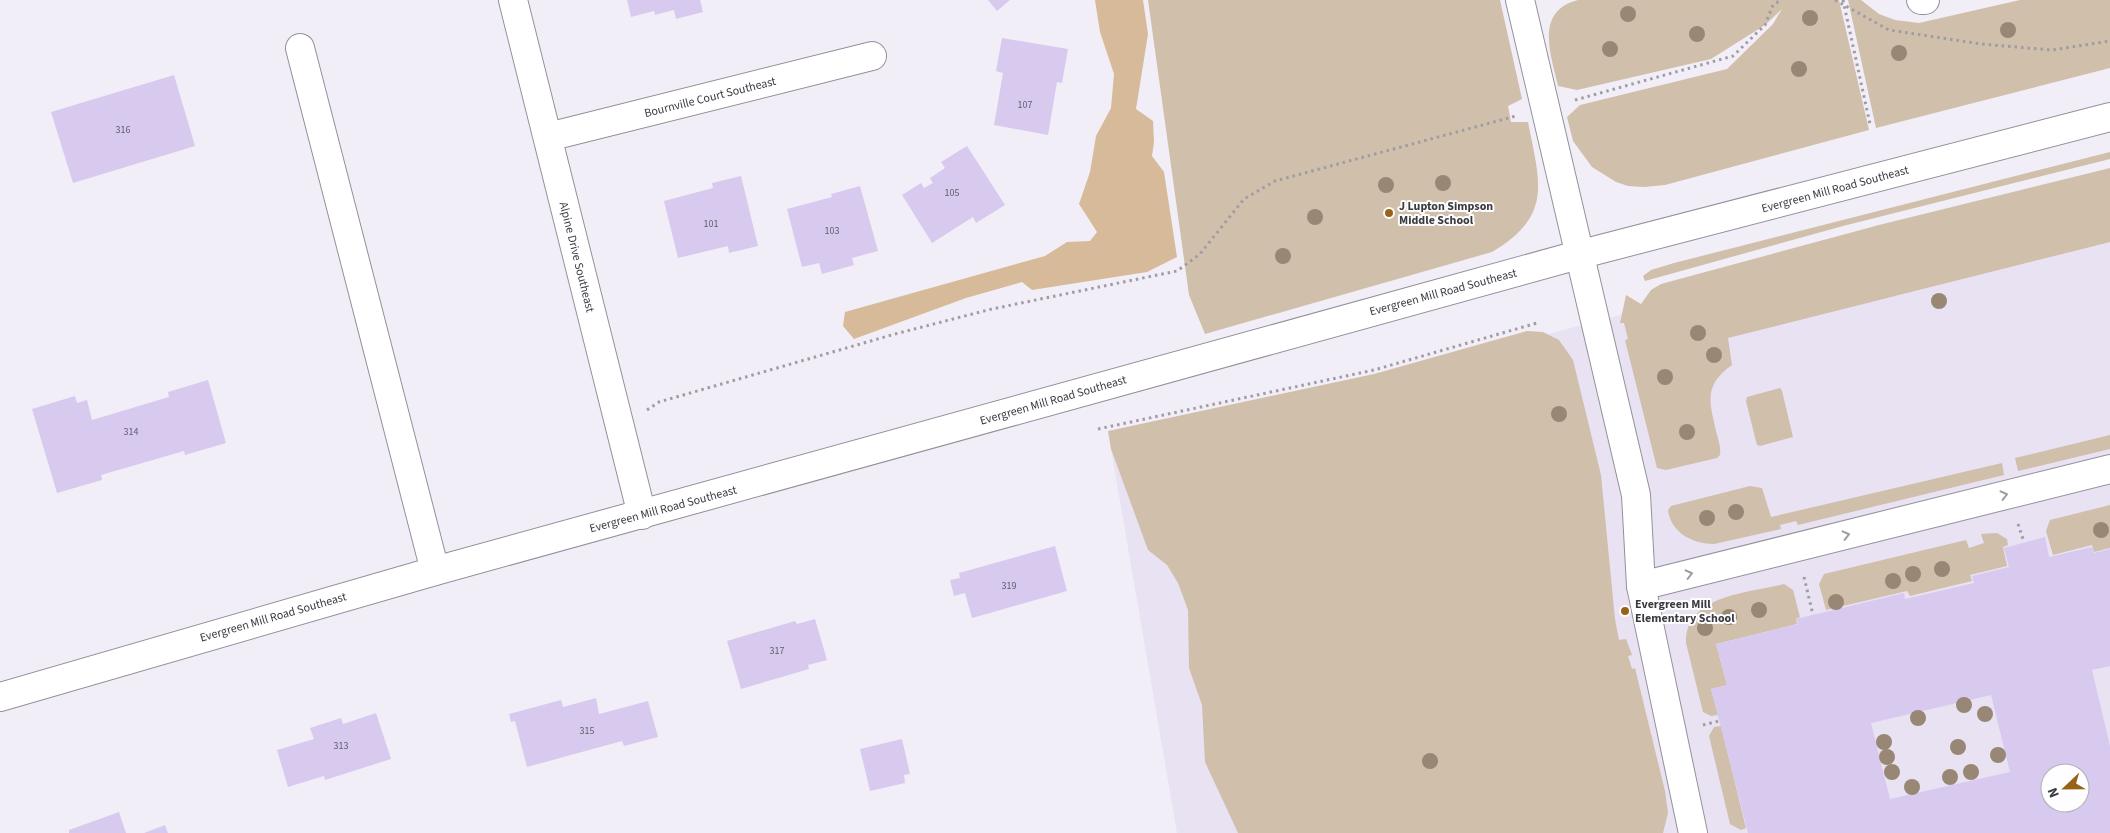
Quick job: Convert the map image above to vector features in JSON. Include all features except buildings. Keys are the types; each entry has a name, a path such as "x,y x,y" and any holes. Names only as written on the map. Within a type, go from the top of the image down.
{"main road":[{"name":"Alpine Drive Southeast","path":"513,0 642,515"},
{"path":"1520,0 1578,255 1636,496 1641,586 1693,833"},
{"path":"300,48 435,571"},
{"name":"Bournville Court Southeast","path":"548,137 872,56"},
{"name":"Evergreen Mill Road Southeast","path":"0,697 435,571 1578,255 2110,117"},
{"path":"1641,586 2110,469"}],"path":[{"path":"1566,102 1733,56 1765,25 1773,5 1781,0"},
{"path":"1835,0 1843,2 1889,30 1980,44 2052,50 2110,41"},
{"path":"1843,2 1870,124"},
{"path":"619,426 659,402 895,334 992,309 1177,271 1200,254 1244,199 1275,181 1517,115"},
{"path":"1098,429 1374,370 1537,323"},
{"path":"2018,524 2024,542"},
{"path":"1804,576 1813,615"},
{"path":"1702,725 1719,721"}],"shaded area":[{"path":"1095,0 1143,0 1148,34 1136,109 1153,121 1154,142 1152,156 1164,172 1177,257 1147,272 1032,290 1022,282 966,298 854,339 843,326 845,312 1045,256 1067,242 1090,241 1097,232 1079,204 1090,172 1096,136 1111,108 1114,74 1100,32"},
{"path":"1148,0 1500,0 1522,99 1508,106 1511,122 1528,122 1538,180 1537,196 1533,211 1525,225 1512,239 1492,252 1205,334 1189,295"},
{"path":"1578,0 1839,0 1869,130 1665,185 1644,187 1628,186 1616,182 1592,167 1573,141 1567,117 1580,105 1727,69 1773,24 1782,9 1765,25 1711,59 1577,90 1558,86 1549,36 1550,24 1555,14 1564,6"},
{"path":"1848,0 1861,0 1879,14 1895,20 1919,23 2020,0 2110,0 2110,68 1876,128"},
{"path":"2110,152 2110,159 1843,226 1645,281 1643,276 1651,270 1674,263"},
{"path":"2110,168 2110,242 1728,338 1732,365 1716,380 1711,396 1712,414 1720,445 1720,455 1717,458 1666,470 1657,468 1625,340 1628,339 1624,323 1620,323 1626,295 1641,304 1651,290 1661,284 1879,225"},
{"name":"Evergreen Mill Elementary School","path":"2110,186 2110,833 1177,833 1111,449"},
{"path":"1527,331 1543,332 1559,340 1573,360 1601,475 1615,619 1619,640 1626,639 1632,655 1628,656 1632,669 1635,668 1665,791 1668,813 1663,833 1238,833 1205,762 1202,705 1189,668 1188,610 1178,583 1167,565 1148,550 1111,449 1108,431 1374,374"},
{"path":"1780,388 1793,437 1760,446 1757,445 1746,401 1747,397"},
{"path":"2110,435 2110,449 2018,471 2015,458"},
{"path":"2002,463 2004,475 1798,525 1796,521 1780,525 1781,529 1714,544 1698,542 1684,536 1674,525 1668,510 1671,506 1750,486 1762,488 1771,517"},
{"path":"2110,505 2110,548 2094,552 2092,545 2053,555 2046,531 2050,520"},
{"path":"1997,533 2007,539 2008,545 2003,547 2007,566 1970,575 1972,581 1910,596 1907,591 1826,610 1819,584 1824,574 1966,540 1969,548 1984,543 1981,534"},
{"path":"1784,584 1793,590 1800,617 1796,619 1797,624 1716,644 1727,685 1711,689 1718,715 1711,716 1703,712 1686,643 1688,627 1696,615 1707,606 1721,599"},
{"path":"1721,726 1746,828 1741,830 1730,824 1709,736 1714,727"}],"place":[{"name":"J Lupton Simpson Middle School","path":"1389,213"},
{"name":"Evergreen Mill Elementary School","path":"1625,611"}]}
